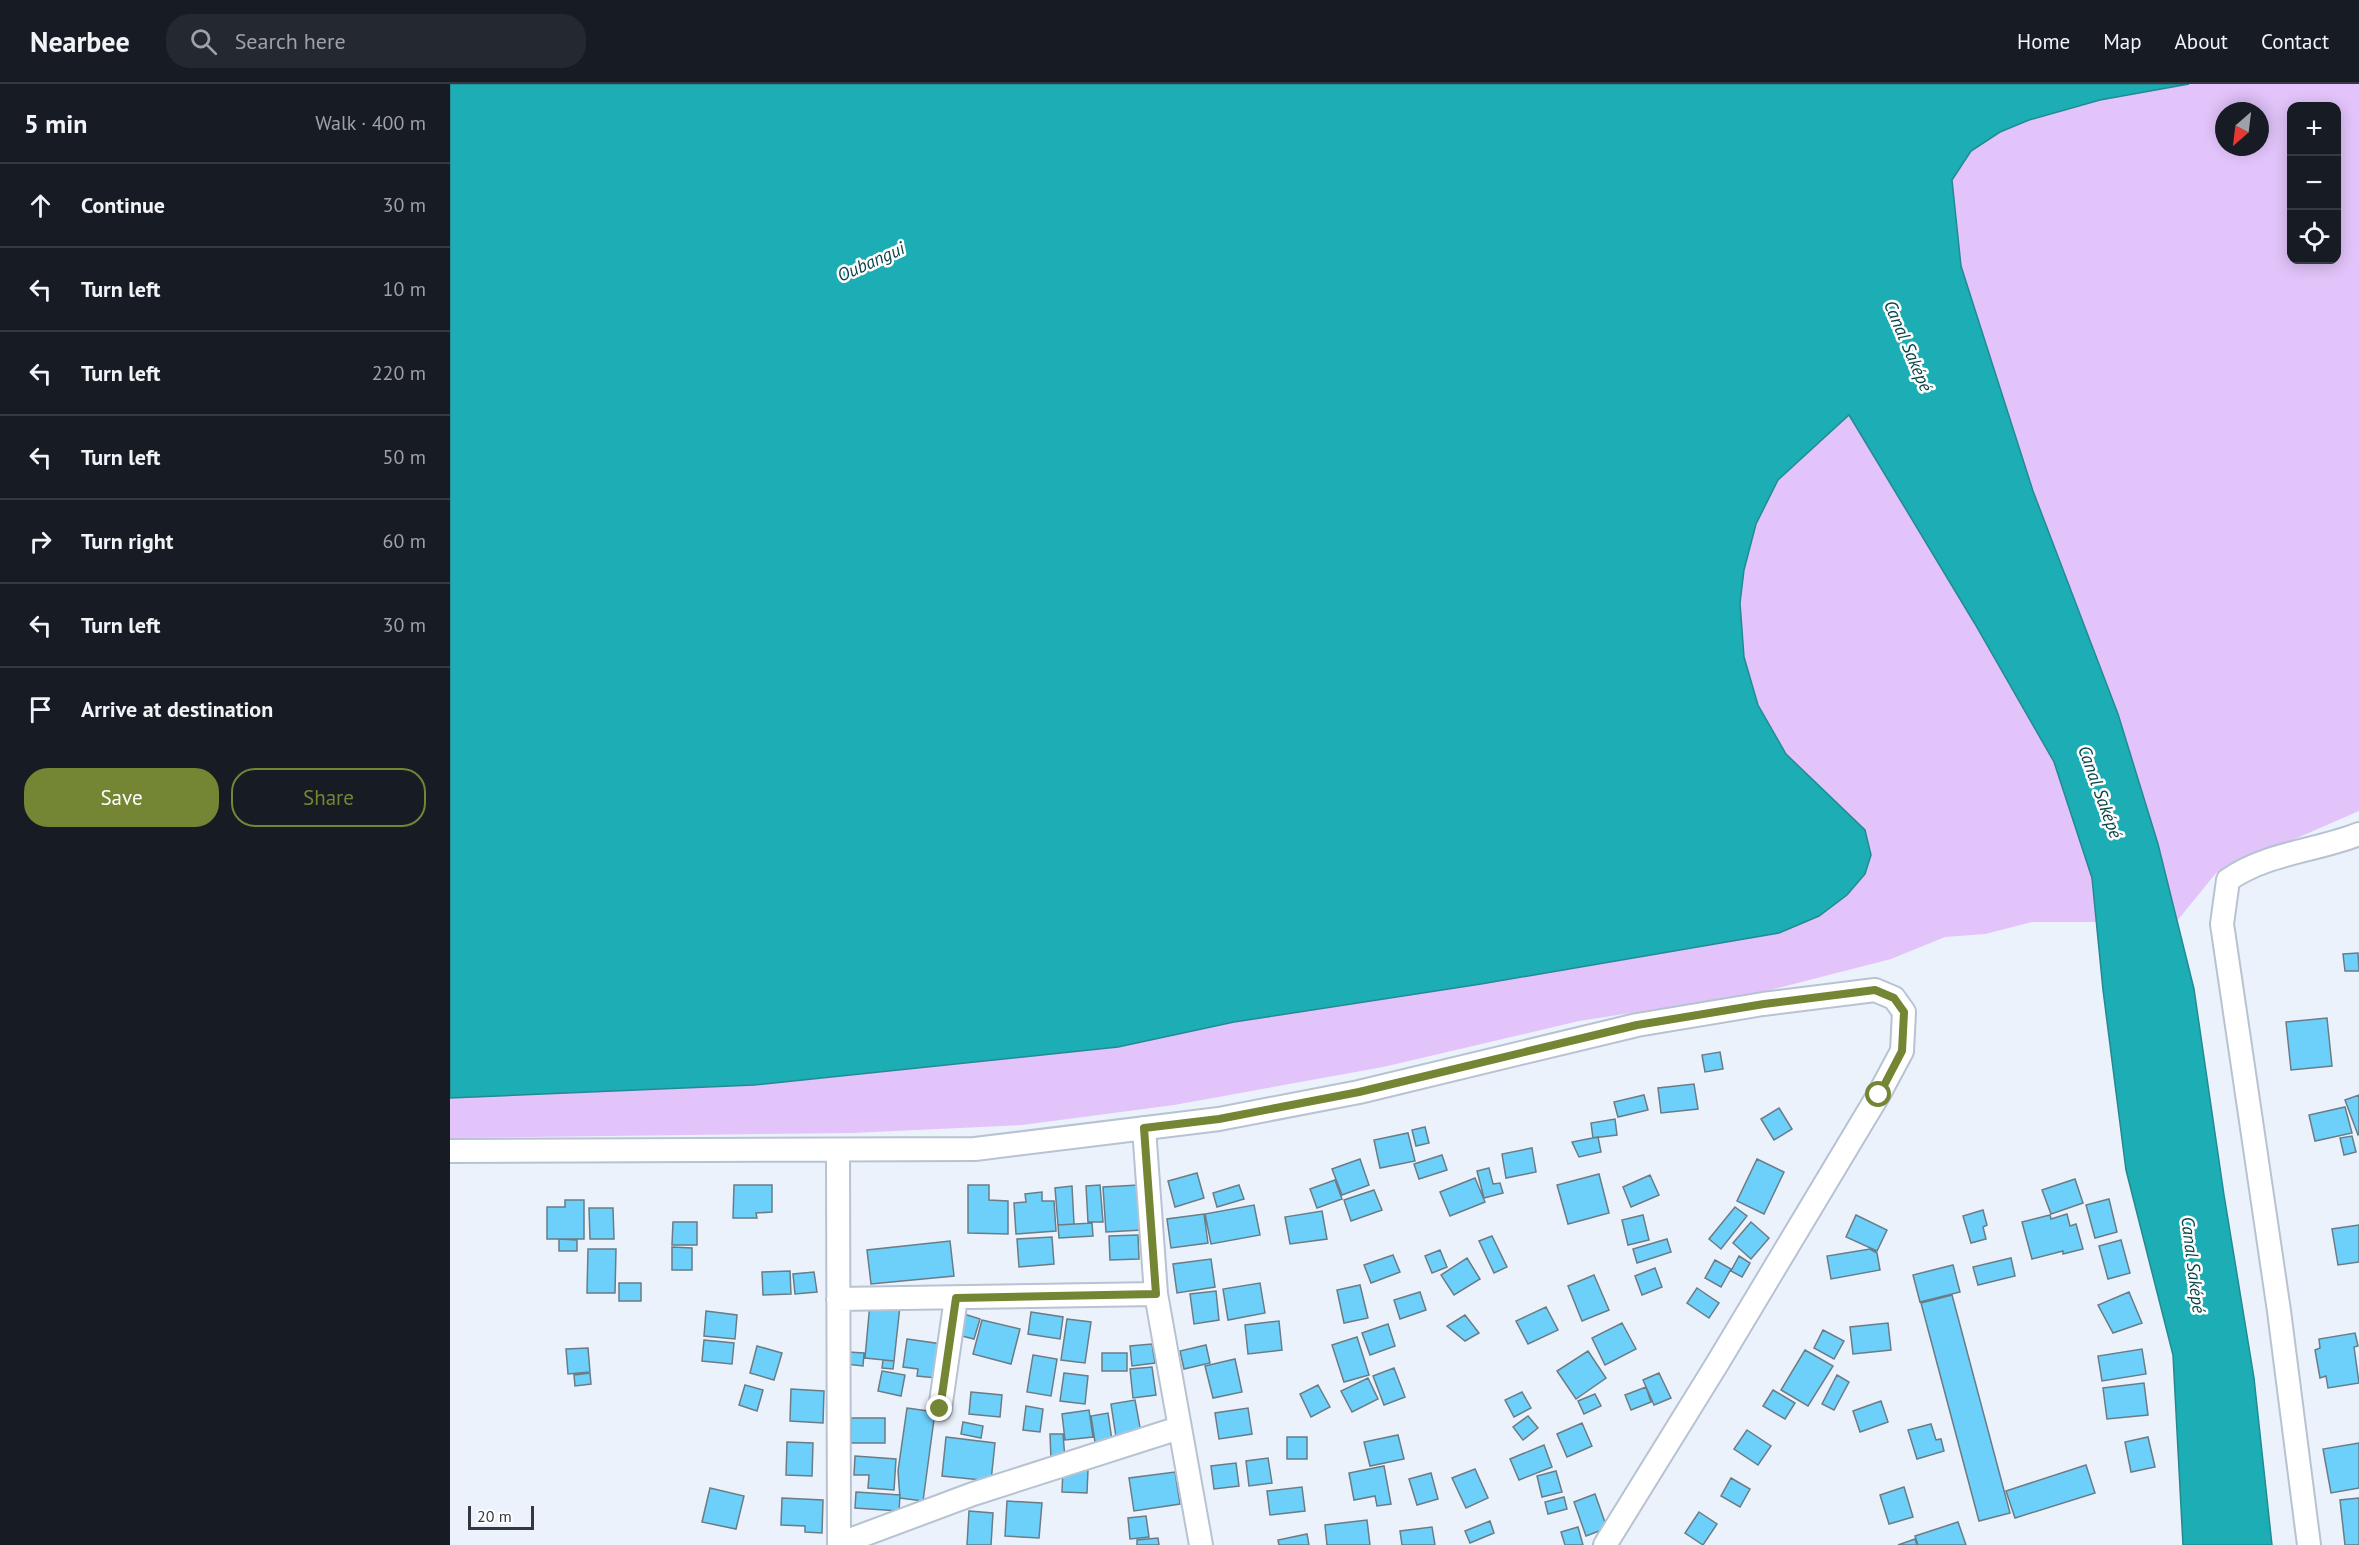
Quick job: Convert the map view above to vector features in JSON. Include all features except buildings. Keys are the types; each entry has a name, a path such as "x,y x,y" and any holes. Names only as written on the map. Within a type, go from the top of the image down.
{"street":[{"path":"2309,1545 2279,1311 2222,924 2228,880 2244,869 2281,856 2333,844 2359,834"},
{"path":"450,1151 975,1149 1219,1119 1359,1092 1637,1025 1764,1004 1875,990 1894,998 1904,1012 1902,1051 1879,1095 1718,1364 1605,1545"},
{"path":"1144,1128 1156,1294 1201,1545"},
{"path":"838,1150 839,1544 973,1494 1179,1428"},
{"path":"838,1299 1156,1294"},
{"path":"940,1409 956,1298"}],"shaded area":[{"path":"2189,84 2359,84 2359,811 2216,873 2177,921 2158,844 2118,714 2033,491 1960,266 1952,180 1971,151 2000,132 2029,120 2100,100"},
{"path":"1849,415 1975,624 2054,762 2092,878 2097,922 2032,922 1985,934 1945,937 1891,959 1759,993 1579,1021 1383,1067 1174,1105 1022,1125 851,1133 450,1138 450,1098 754,1085 1118,1047 1234,1022 1481,984 1779,933 1819,916 1871,855 1865,830 1786,754 1758,705 1744,657 1740,603 1744,570 1756,524 1778,480"}],"water":[{"path":"450,84 2189,84 2100,100 2029,120 2000,132 1971,151 1952,180 1961,266 2033,491 2118,714 2158,844 2194,989 2254,1378 2272,1545 2183,1545 2173,1355 2126,1170 2103,990 2092,878 2054,762 1975,624 1849,415 1778,480 1756,524 1744,570 1740,603 1744,657 1758,705 1786,754 1865,830 1871,855 1865,874 1847,895 1819,916 1779,933 1481,984 1234,1022 1118,1047 754,1085 450,1098"}],"route":[{"path":"940,1409 956,1298 1156,1294 1144,1128 1219,1119 1359,1092 1637,1025 1764,1004 1875,990 1894,998 1904,1012 1902,1051 1879,1095"}],"water label":[{"name":"Oubangui","path":"871,262"},
{"name":"Canal Saképé","path":"1908,346"},
{"name":"Canal Saképé","path":"2100,792"},
{"name":"Canal Saképé","path":"2193,1265"}]}
